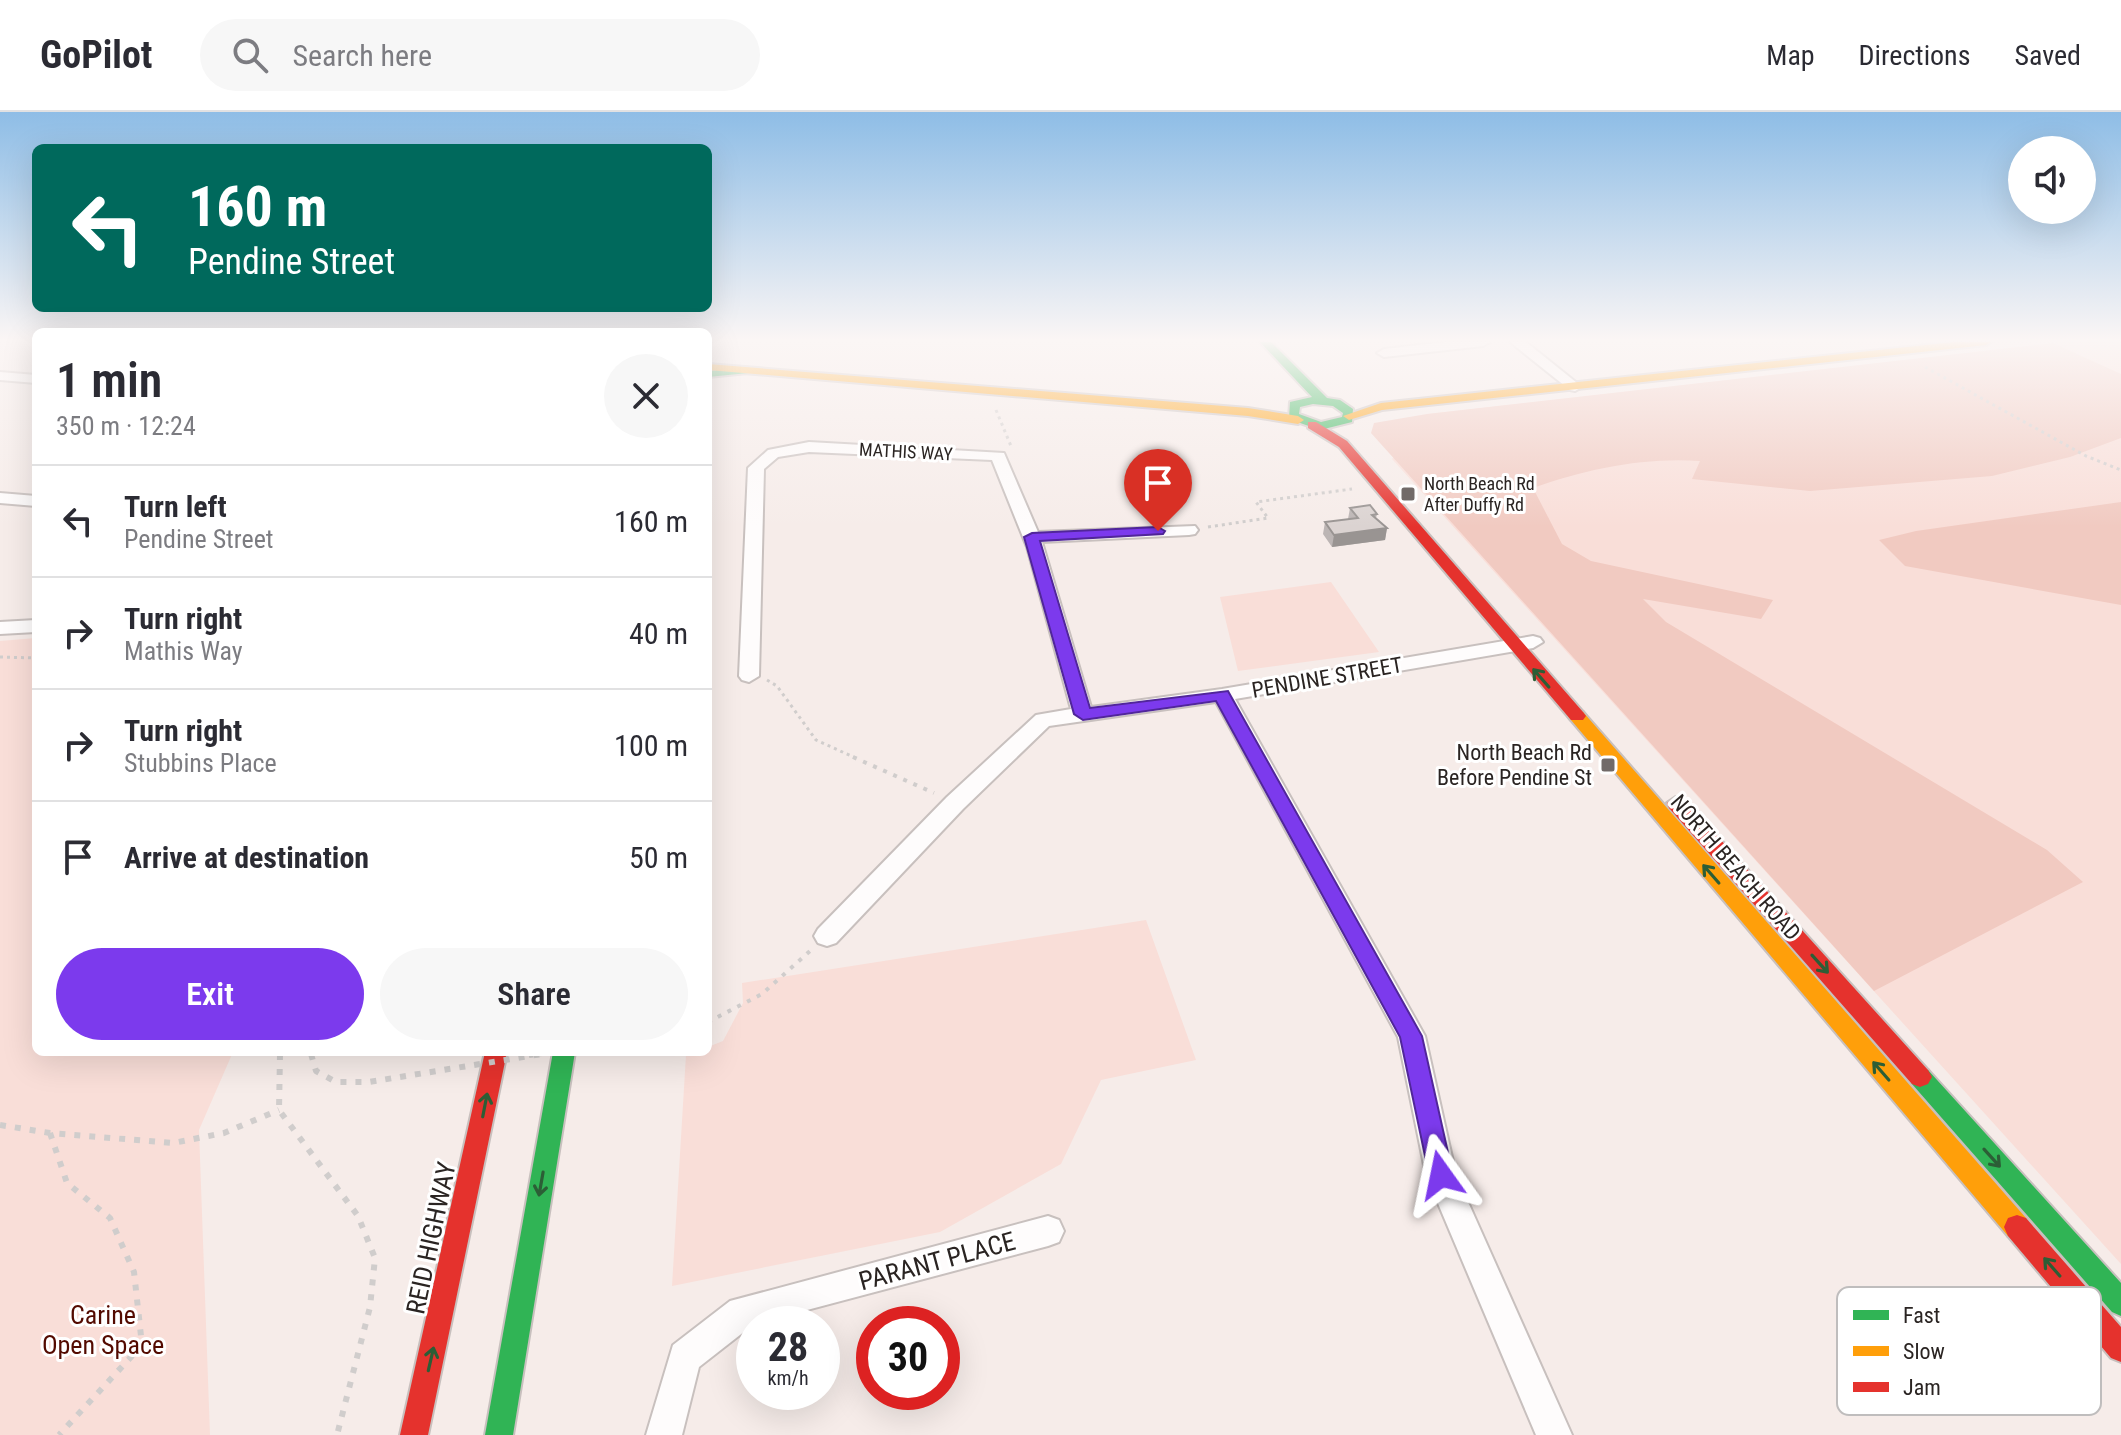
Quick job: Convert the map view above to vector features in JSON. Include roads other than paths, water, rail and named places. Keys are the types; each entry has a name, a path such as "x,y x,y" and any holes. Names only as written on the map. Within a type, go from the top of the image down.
{"main road":[{"path":"1154,404 1248,412 1344,415 1407,404"},
{"path":"1242,404 1300,413 1316,404"},
{"path":"1299,404 1300,413"},
{"path":"1327,404 1344,415"},
{"name":"NORTH BEACH ROAD","path":"1300,413 1347,445 1359,468 1378,485 2121,1303"},
{"name":"NORTH BEACH ROAD","path":"1344,415 1523,644 2069,1287"},
{"name":"REID HIGHWAY","path":"414,1435 495,1056"},
{"path":"499,1435 563,1056"},
{"name":"NORTH BEACH ROAD","path":"2101,1324 2121,1348"}],"street":[{"name":"MATHIS WAY","path":"749,676 756,468 773,453 809,447 998,456 1032,537"},
{"path":"0,498 32,501"},
{"path":"1083,714 1032,537 1189,530"},
{"path":"0,628 32,626"},
{"name":"PENDINE STREET","path":"827,936 955,803 1043,720 1222,695 1523,644"},
{"path":"1222,695 1411,1036 1441,1175 1554,1435"},
{"name":"PARANT PLACE","path":"664,1435 685,1357 742,1313 1048,1231"}],"place":[{"name":"North Beach Rd After Duffy Rd","path":"1408,494"},
{"name":"North Beach Rd Before Pendine St","path":"1608,765"}],"park label":[{"name":"Carine Open Space","path":"103,1330"}]}
